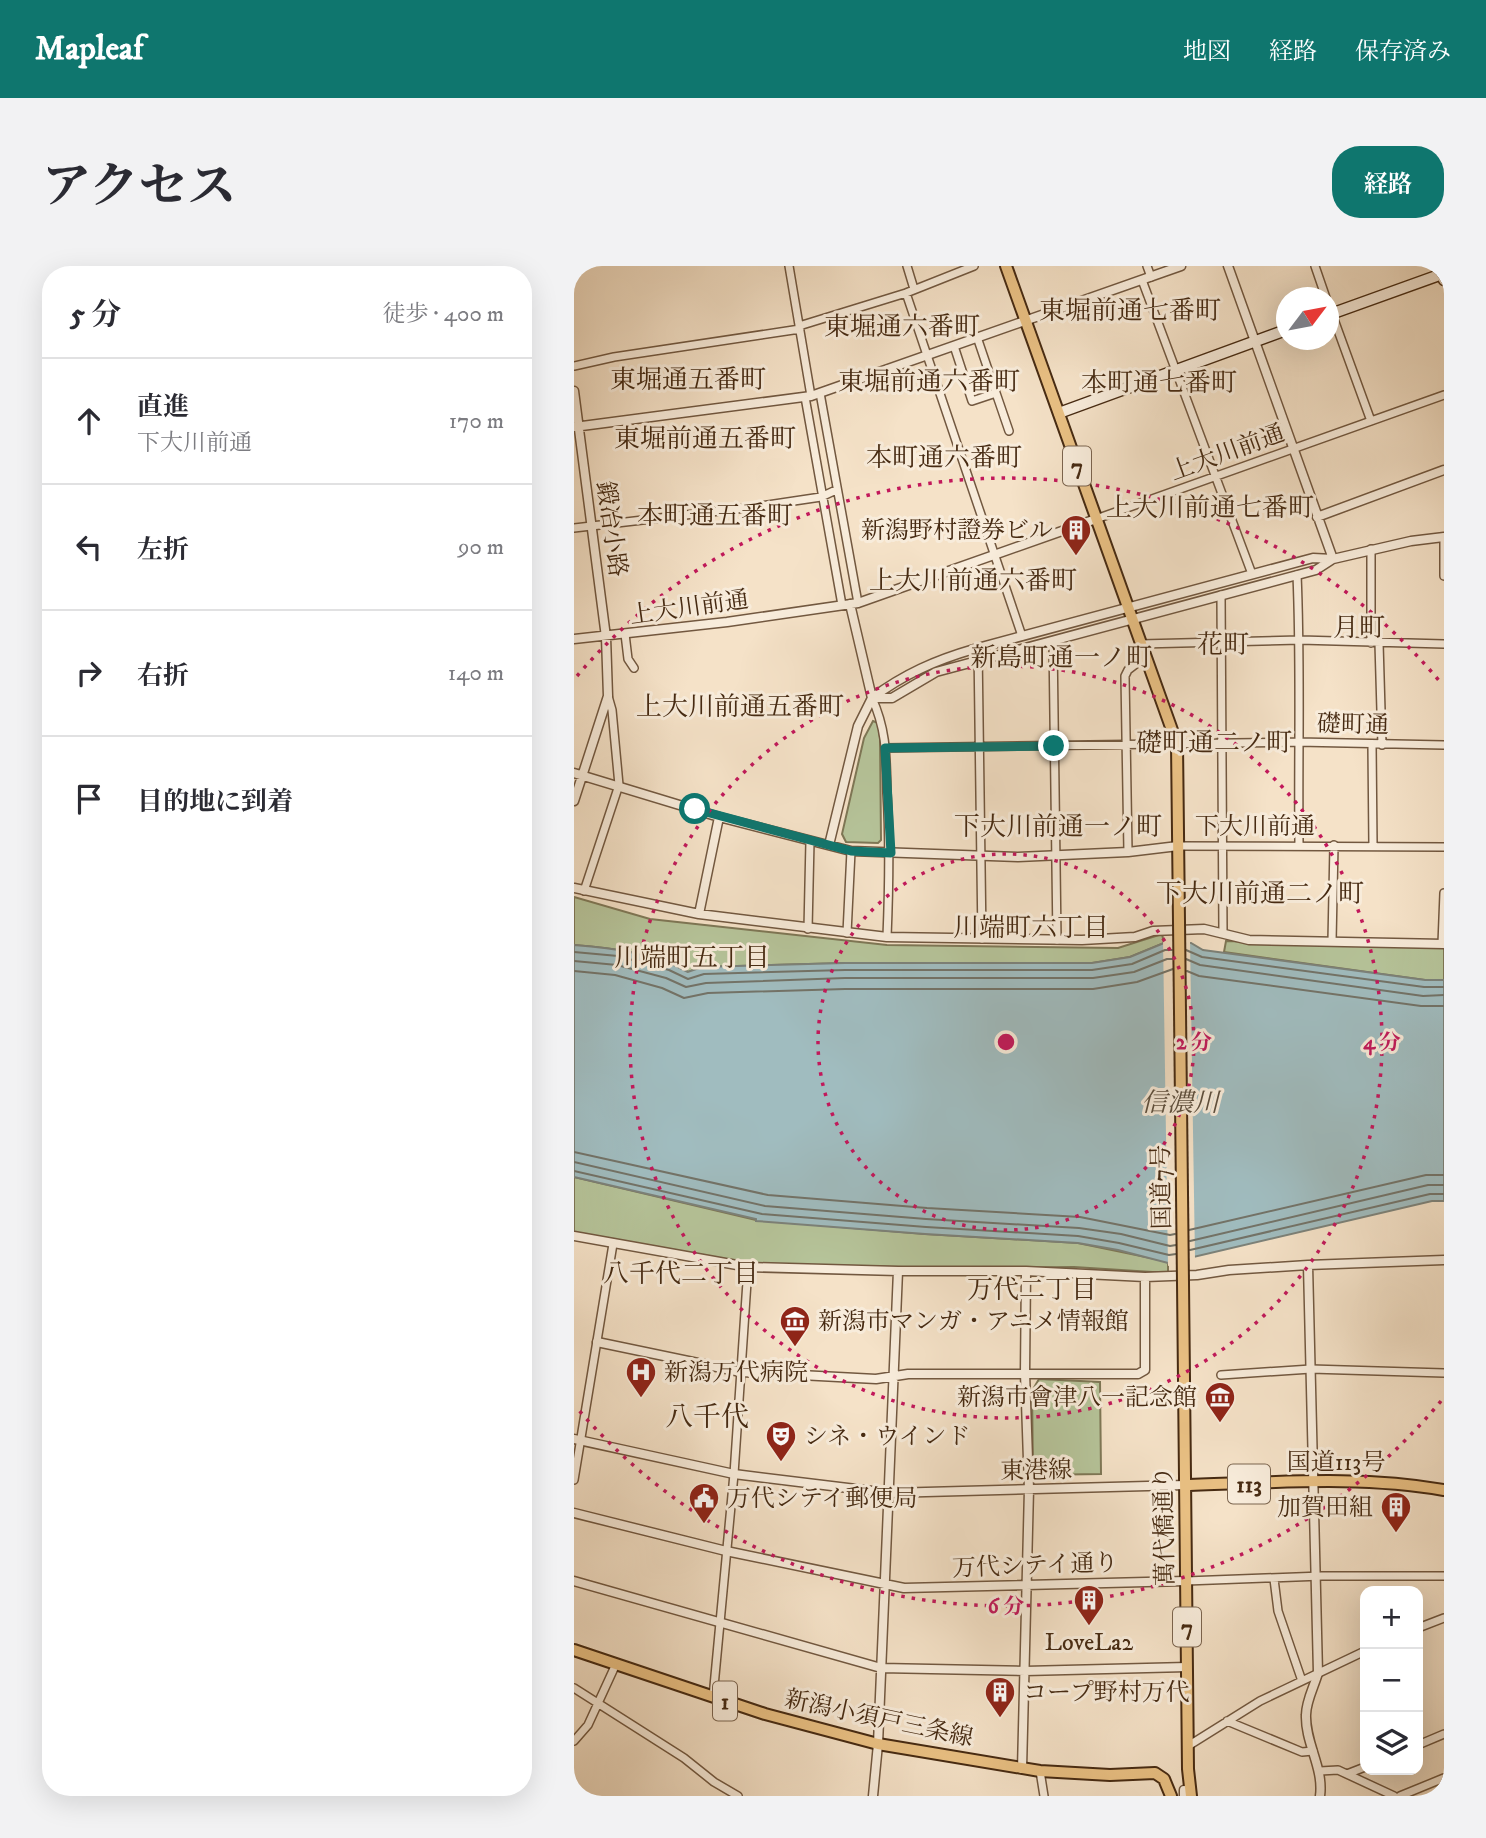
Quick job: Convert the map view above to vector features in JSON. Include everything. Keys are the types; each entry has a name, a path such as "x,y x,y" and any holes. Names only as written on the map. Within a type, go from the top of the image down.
{"main road":[{"path":"1006,266 1059,413 1276,334"},
{"path":"1339,307 1442,273"},
{"name":"7","path":"1059,413 1177,744 1178,846"},
{"name":"国道7号","path":"1178,846 1183,1283"},
{"name":"萬代橋通り","path":"1183,1283 1188,1746 1185,1794"},
{"name":"国道113号","path":"1185,1485 1313,1482 1410,1484 1444,1490"},
{"name":"新潟小須戸三条線","path":"574,1650 765,1714 878,1745 1040,1771 1089,1774 1155,1773 1162,1776 1169,1794"}],"street":[{"path":"789,266 812,395 836,490 850,604"},
{"path":"907,266 910,290 927,355 1022,636"},
{"path":"574,366 800,327 974,266"},
{"path":"1147,266 1147,278 1176,370 1252,575"},
{"path":"576,427 812,395 1181,266"},
{"path":"1228,266 1333,559"},
{"path":"1314,266 1322,287"},
{"path":"1339,334 1371,421"},
{"path":"977,337 1009,431"},
{"path":"954,345 972,401 996,393"},
{"name":"鍛冶小路","path":"574,391 576,427 606,637 608,696 578,774 575,797"},
{"path":"812,395 821,497 872,698 883,725 891,853 887,937"},
{"name":"上大川前通","path":"574,639 850,604 1444,395"},
{"path":"1317,517 1444,470"},
{"path":"574,528 821,497 836,490"},
{"path":"872,698 892,698 936,672 1297,575 1316,569 1333,559 1371,549 1444,537 1444,576"},
{"path":"1371,549 1382,745"},
{"path":"829,845 858,726 872,698 916,670 935,661 978,648 1313,558 1333,559"},
{"path":"1297,575 1300,640 1297,742 1299,844"},
{"path":"1221,595 1223,933"},
{"path":"625,634 628,659 634,668"},
{"path":"1141,644 1300,640 1444,644"},
{"path":"1052,641 1057,940"},
{"path":"978,648 982,939"},
{"path":"1128,852 1125,676 1128,670 1146,657"},
{"path":"584,891 619,785 612,710 608,696"},
{"name":"礎町通","path":"885,748 1297,742 1444,745"},
{"path":"1372,745 1373,846"},
{"name":"下大川前通","path":"578,774 719,817 851,851 1056,856 1178,846 1444,846"},
{"path":"699,914 719,817"},
{"path":"808,929 810,841"},
{"path":"1332,941 1334,845"},
{"path":"847,933 851,851"},
{"path":"574,888 699,914 887,937 1057,940 1135,937 1153,931 1203,929 1249,940 1443,944 1444,893"},
{"path":"574,1236 748,1267 1026,1271 1145,1278 1229,1270 1444,1258"},
{"path":"574,1480 577,1440 613,1244"},
{"path":"1308,1265 1318,1673 1306,1714 1320,1771 1320,1796"},
{"path":"713,1697 734,1474 748,1267"},
{"path":"873,1796 878,1745 898,1271"},
{"path":"1022,1769 1030,1489 1025,1373 1026,1271"},
{"path":"597,1342 741,1372 876,1379 908,1374 1138,1374 1145,1370 1145,1278"},
{"path":"1221,1375 1311,1369 1444,1373"},
{"name":"東港線","path":"577,1440 734,1474 889,1493 1185,1485"},
{"name":"万代シテイ通り","path":"574,1513 726,1551 904,1588 1186,1581"},
{"path":"1186,1581 1444,1576"},
{"path":"1274,1579 1278,1611 1302,1681"},
{"path":"574,1581 881,1668 1025,1671 1187,1667"},
{"path":"1423,1626 1444,1618"},
{"path":"1188,1746 1260,1701 1360,1653"},
{"path":"574,1741 588,1725 616,1664"},
{"path":"574,1688 738,1796"},
{"path":"1227,1721 1302,1752 1313,1751"},
{"path":"1423,1743 1444,1734"},
{"path":"1346,1774 1360,1769"},
{"path":"1320,1771 1338,1770 1394,1796"},
{"path":"1040,1771 1044,1796"},
{"path":"1400,1796 1444,1778"}],"green space":[{"path":"873,721 878,723 880,737 881,840 878,843 846,842 842,834 864,738"},
{"path":"574,897 650,919 887,945 1118,948 1162,934 1164,943 1130,957 1092,963 845,963 702,967 688,972 661,960 632,953 574,945"},
{"path":"1226,941 1444,948 1444,980 1425,980 1224,952"},
{"path":"574,1177 756,1220 1078,1243 1165,1261 1168,1263 1168,1273 1074,1267 950,1268 759,1264 711,1258 574,1233"},
{"path":"1039,1379 1100,1382 1101,1474 1033,1475 1032,1391"}],"water":[{"name":"信濃川","path":"1164,943 1191,943 1203,950 1425,980 1444,980 1444,1201 1432,1201 1168,1263 1078,1243 756,1221 574,1177 574,945 632,953 661,960 688,972 702,967 845,963 1092,963 1130,957"}],"pier":[{"path":"1163,939 1190,940 1195,1259 1168,1266"}],"place":[{"name":"新潟野村證券ビル","path":"1076,557"},
{"name":"新潟市マンガ・アニメ情報館","path":"795,1348"},
{"name":"新潟万代病院","path":"641,1399"},
{"name":"新潟市會津八一記念館","path":"1220,1424"},
{"name":"シネ・ウインド","path":"781,1463"},
{"name":"万代シテイ郵便局","path":"704,1525"},
{"name":"加賀田組","path":"1396,1534"},
{"name":"LoveLa2","path":"1089,1627"},
{"name":"コープ野村万代","path":"1000,1719"}],"district":[{"name":"東堀前通七番町","path":"1130,310"},
{"name":"東堀通六番町","path":"902,326"},
{"name":"東堀通五番町","path":"688,379"},
{"name":"東堀前通六番町","path":"929,381"},
{"name":"本町通七番町","path":"1159,382"},
{"name":"東堀前通五番町","path":"705,438"},
{"name":"本町通六番町","path":"944,457"},
{"name":"上大川前通七番町","path":"1210,507"},
{"name":"本町通五番町","path":"715,515"},
{"name":"上大川前通六番町","path":"973,580"},
{"name":"月町","path":"1359,627"},
{"name":"花町","path":"1223,644"},
{"name":"新島町通一ノ町","path":"1061,657"},
{"name":"上大川前通五番町","path":"740,706"},
{"name":"礎町通二ノ町","path":"1214,742"},
{"name":"下大川前通一ノ町","path":"1058,826"},
{"name":"下大川前通二ノ町","path":"1260,893"},
{"name":"川端町六丁目","path":"1031,927"},
{"name":"川端町五丁目","path":"692,957"},
{"name":"八千代二丁目","path":"681,1273"},
{"name":"万代二丁目","path":"1032,1289"},
{"name":"八千代","path":"707,1416"}],"route":[{"path":"695,809 851,851 891,853 885,748 1054,746"}]}
